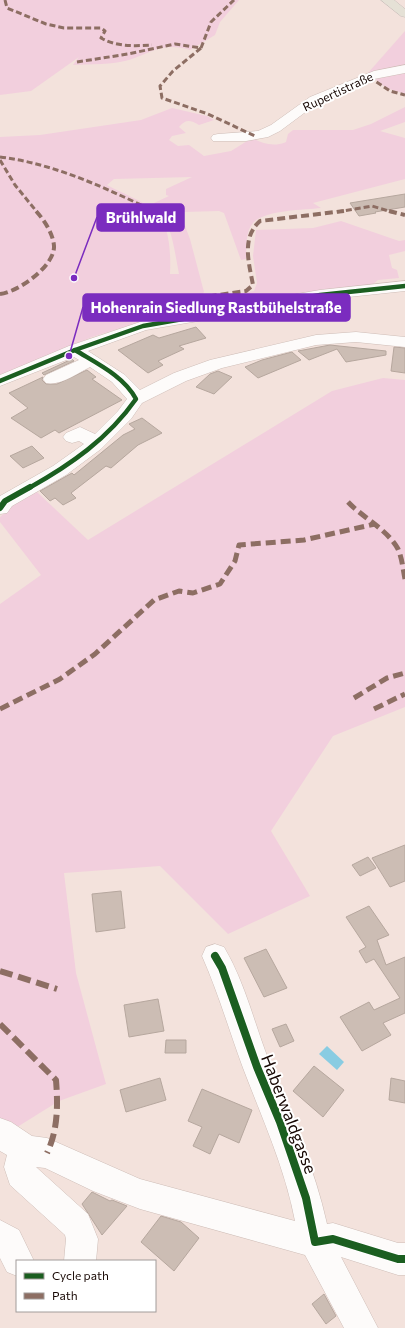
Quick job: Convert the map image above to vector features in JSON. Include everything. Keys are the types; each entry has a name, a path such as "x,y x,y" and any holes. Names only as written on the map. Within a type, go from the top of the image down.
{"main road":[{"path":"388,0 405,14"}],"street":[{"name":"Rupertistraße","path":"216,142 250,137 278,127 302,108 315,100 376,74 389,70 405,69"},
{"path":"0,381 75,350 143,326 164,326 320,295 405,286"},
{"path":"2,503 30,479 67,466 96,443 136,399 180,377 216,364 325,338 356,337 405,342"},
{"path":"342,344 382,339"},
{"path":"75,350 134,392 136,399"},
{"path":"52,379 91,360"},
{"path":"72,437 80,433 96,443"},
{"name":"Haberwaldgasse","path":"215,956 222,968 257,1067 280,1122 306,1198 315,1242 362,1328"},
{"path":"0,1133 37,1152 140,1194 315,1242 333,1239 398,1259 405,1259"},
{"path":"37,1152 19,1160 21,1174 77,1225 82,1240 80,1260"},
{"path":"0,1236 8,1241 18,1260"}],"shaded area":[{"path":"0,0 239,0 220,22 215,35 190,50 172,47 158,49 122,62 109,64 73,65 79,57 31,91 0,95"},
{"path":"405,31 405,94 386,88 368,73"},
{"path":"405,107 405,122 380,131 405,138 405,179 313,203 321,208 285,211 266,215 258,219 250,227 247,240 246,259 241,260 224,213 219,211 180,213 190,239 204,292 197,301 254,291 257,283 253,256 256,230 313,228 341,221 399,241 405,240 405,251 389,255 392,268 397,270 399,278 378,280 371,286 200,310 172,312 92,337 0,375 0,137 40,135 141,120 172,108 207,116 214,120 199,125 188,121 179,127 186,133 172,136 169,140 178,146 189,145 204,156 231,151 252,138 269,144 282,144 286,142 288,134 293,130 353,130 371,124","holes":["192,177 166,189 166,195 169,196 154,203 160,210 169,227 179,274 170,274 169,241 161,217 145,204 107,185 114,179"]},
{"path":"383,378 405,380 405,707 333,736 271,831 310,896 228,934 160,866 64,873 76,973 106,1084 59,1101 14,1129 0,1124 0,604 41,575 0,522 0,517 15,504 37,492 88,540 332,391"}],"water":[{"path":"327,1046 344,1062 337,1070 319,1054"}],"building":[{"path":"405,194 405,207 359,216 350,203"},
{"path":"196,327 206,338 179,346 184,349 158,361 163,365 148,373 118,350 153,335 159,338"},
{"path":"330,345 386,351 386,355 346,362 337,349 309,360 298,351"},
{"path":"394,347 405,348 405,373 391,371"},
{"path":"292,352 301,360 258,378 245,367 262,360"},
{"path":"72,359 74,361 44,375 42,373"},
{"path":"87,370 96,377 92,379 122,400 59,433 55,430 41,438 11,418 28,408 9,393 43,377 42,380 46,384 57,384"},
{"path":"218,371 232,377 214,394 196,387 210,374"},
{"path":"142,418 162,433 138,445 111,468 106,466 71,493 76,498 63,505 55,498 50,501 40,491 72,473 74,475 123,435 135,429 129,424"},
{"path":"32,446 44,458 23,468 10,456"},
{"path":"405,845 405,881 390,887 372,858"},
{"path":"368,857 376,868 360,876 352,865"},
{"path":"121,891 125,928 96,932 92,894"},
{"path":"369,906 389,935 377,940 386,965 405,957 405,1013 383,1023 391,1035 362,1051 340,1017 369,1002 374,1010 400,998 374,959 366,963 359,951 366,947 346,917"},
{"path":"266,949 287,988 264,997 244,958"},
{"path":"158,999 164,1031 129,1037 124,1005"},
{"path":"286,1024 294,1041 280,1047 272,1029"},
{"path":"166,1040 186,1040 186,1053 165,1053"},
{"path":"314,1066 344,1090 323,1117 293,1091"},
{"path":"160,1078 166,1100 126,1112 120,1090"},
{"path":"391,1078 405,1081 405,1103 389,1100"},
{"path":"202,1089 252,1110 239,1143 219,1134 210,1154 193,1146 202,1127 188,1121"},
{"path":"92,1192 110,1201 112,1200 127,1206 102,1235 82,1204"},
{"path":"161,1216 181,1222 199,1238 174,1271 141,1242"},
{"path":"324,1294 336,1316 326,1324 312,1304"}],"marked path":[{"path":"5,0 7,8 46,24 64,28 101,28 105,31 101,38 107,41 126,46 152,45"},
{"path":"201,48 205,41 211,22 234,0"},
{"path":"77,62 128,54 175,44 192,45 201,48 173,71 160,86 160,94 162,98 208,114 255,136"},
{"path":"369,77 390,91 405,95"},
{"path":"0,157 41,164 61,170 157,212"},
{"path":"0,160 15,185 46,223 54,246 49,263 32,278 8,293 0,294"},
{"path":"185,300 246,291 253,285 248,242 250,234 260,221 303,217 372,206 405,215"},
{"path":"348,502 391,539 401,557 405,579"},
{"path":"0,709 60,679 95,654 154,600 179,591 193,593 220,584 235,561 239,545 304,540 375,524"},
{"path":"354,698 387,678 405,673"},
{"path":"374,709 405,694"},
{"path":"0,971 57,989"},
{"path":"0,1024 56,1080 56,1127 47,1153"}],"cycle path":[{"path":"0,381 75,350 143,326 320,295 405,286"},
{"path":"0,508 5,501 41,482 95,445 125,415 136,399 132,392 119,378 75,350"},
{"path":"215,956 222,968 257,1067 280,1122 306,1198 315,1242 333,1239 398,1259 405,1259"}],"place":[{"name":"Brühlwald","path":"74,278"},
{"name":"Hohenrain Siedlung Rastbühelstraße","path":"69,356"}]}
